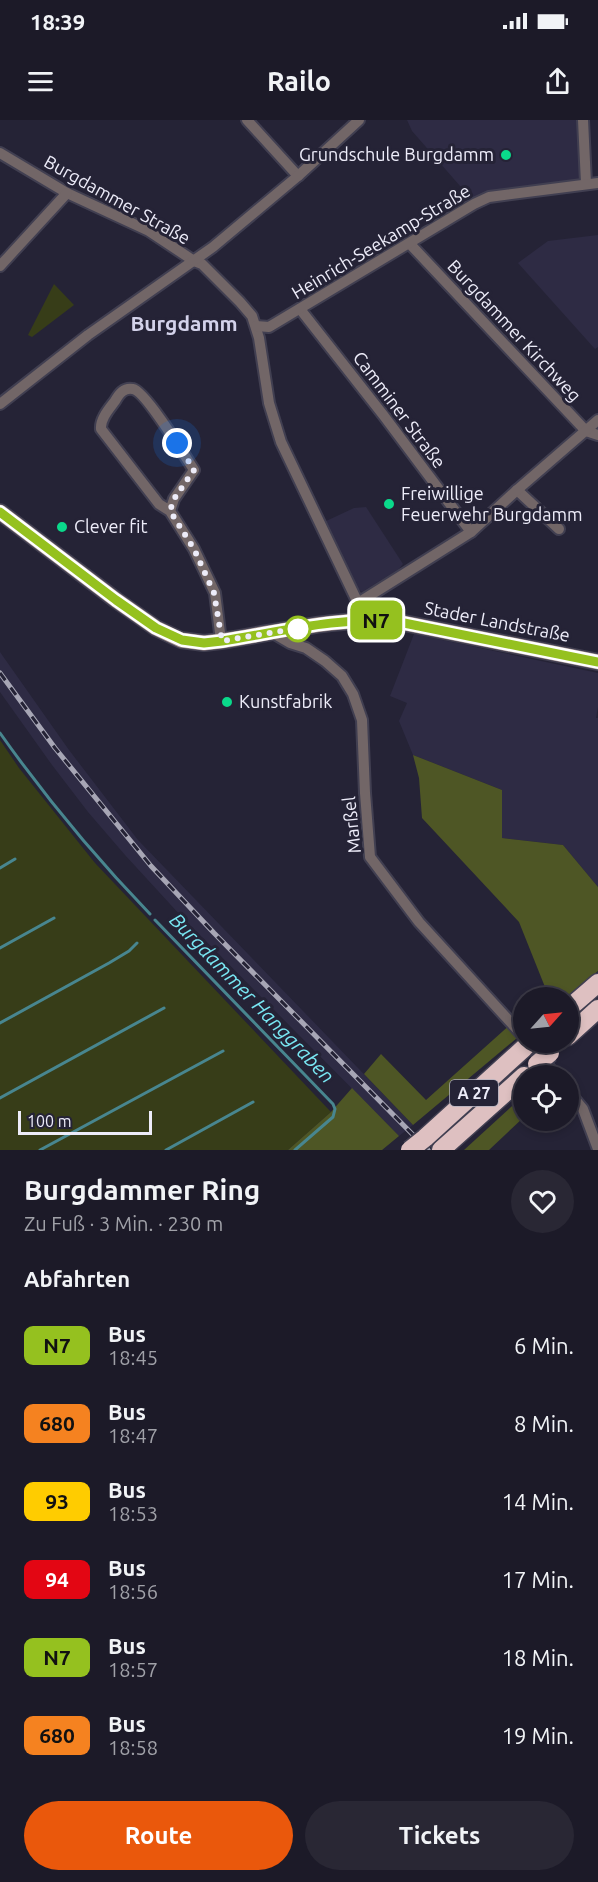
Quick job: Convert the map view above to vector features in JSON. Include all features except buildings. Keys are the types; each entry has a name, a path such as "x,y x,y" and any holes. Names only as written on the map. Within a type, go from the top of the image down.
{"highway":[{"path":"579,999 598,983"},
{"path":"579,1026 598,1009"},
{"name":"A 27","path":"410,1150 515,1053"},
{"name":"A 27","path":"441,1150 539,1062"}],"street":[{"path":"248,120 298,176"},
{"path":"0,404 88,335 213,247 298,176 359,120"},
{"path":"583,120 586,183"},
{"name":"Burgdammer Straße","path":"0,153 67,193 149,231 202,264 252,316 256,326 269,403 281,442 364,620"},
{"name":"Heinrich-Seekamp-Straße","path":"256,326 269,327 489,197 598,183"},
{"path":"0,266 67,193"},
{"name":"Burgdammer Kirchweg","path":"410,244 586,431 598,435"},
{"name":"Camminer Straße","path":"300,309 471,532"},
{"path":"170,511 174,499 194,470 168,429 139,391 130,388 123,390 100,423 101,429 159,504 170,511 194,549 214,593 222,641"},
{"path":"358,603 471,532 598,420"},
{"path":"517,490 559,529"},
{"name":"Stader Landstraße","path":"0,512 116,600 156,628 182,640 204,643 323,624 364,620 399,622 598,662"},
{"name":"Marßel","path":"273,633 290,643 306,648 325,661 342,676 353,694 362,720 370,857 419,922 513,1028"},
{"name":"Marßel","path":"535,1053 546,1065"},
{"path":"579,1104 583,1109 598,1149"}],"shaded area":[{"name":"Grundschule Burgdamm","path":"407,120 579,120 581,179 508,190 476,199 467,194 412,131"},
{"path":"598,235 598,347 595,349 518,263 548,241"},
{"path":"366,507 403,564 399,569 362,592 356,587 324,522 354,508"},
{"path":"414,634 598,673 596,718 598,718 598,887 563,845 502,838 502,790 413,755 399,721 407,703 390,696"},
{"path":"0,652 69,750 138,840 413,1125 399,1136 181,916 125,855 88,812 0,692"}],"green space":[{"path":"54,284 74,305 32,337 28,335"},
{"path":"0,740 19,768 95,863 331,1112 288,1150 0,1150"},
{"path":"413,755 502,790 502,838 563,845 598,887 598,971 578,987 545,987 519,922 422,818 419,778"},
{"path":"513,1022 513,1041 413,1125 364,1074 381,1054 426,1100"},
{"path":"352,1088 399,1136 382,1150 288,1150 331,1112"},
{"path":"513,1105 513,1127 489,1150 464,1150"}],"waterway":[{"name":"Burgdammer Hanggraben","path":"0,733 71,826 150,914"},
{"path":"0,868 15,859"},
{"path":"0,948 54,918"},
{"name":"Burgdammer Hanggraben","path":"155,920 333,1104 335,1109 333,1117 295,1150"},
{"path":"0,1023 109,963 129,951 137,943"},
{"path":"0,1098 164,1008"},
{"path":"40,1150 223,1051"},
{"path":"166,1150 253,1102"}],"railway":[{"path":"0,673 55,748 151,866 428,1150"}],"bus line":[{"name":"N7","path":"0,512 116,600 156,628 182,640 204,643 344,621 382,620 598,662"}],"place":[{"name":"Grundschule Burgdamm","path":"506,155"},
{"name":"Freiwillige Feuerwehr Burgdamm","path":"389,504"},
{"name":"Clever fit","path":"62,527"},
{"name":"Kunstfabrik","path":"227,702"}],"district":[{"name":"Burgdamm","path":"184,324"}],"route":[{"path":"177,443 194,470 174,499 170,511 194,549 214,593 222,641 298,629"}]}
